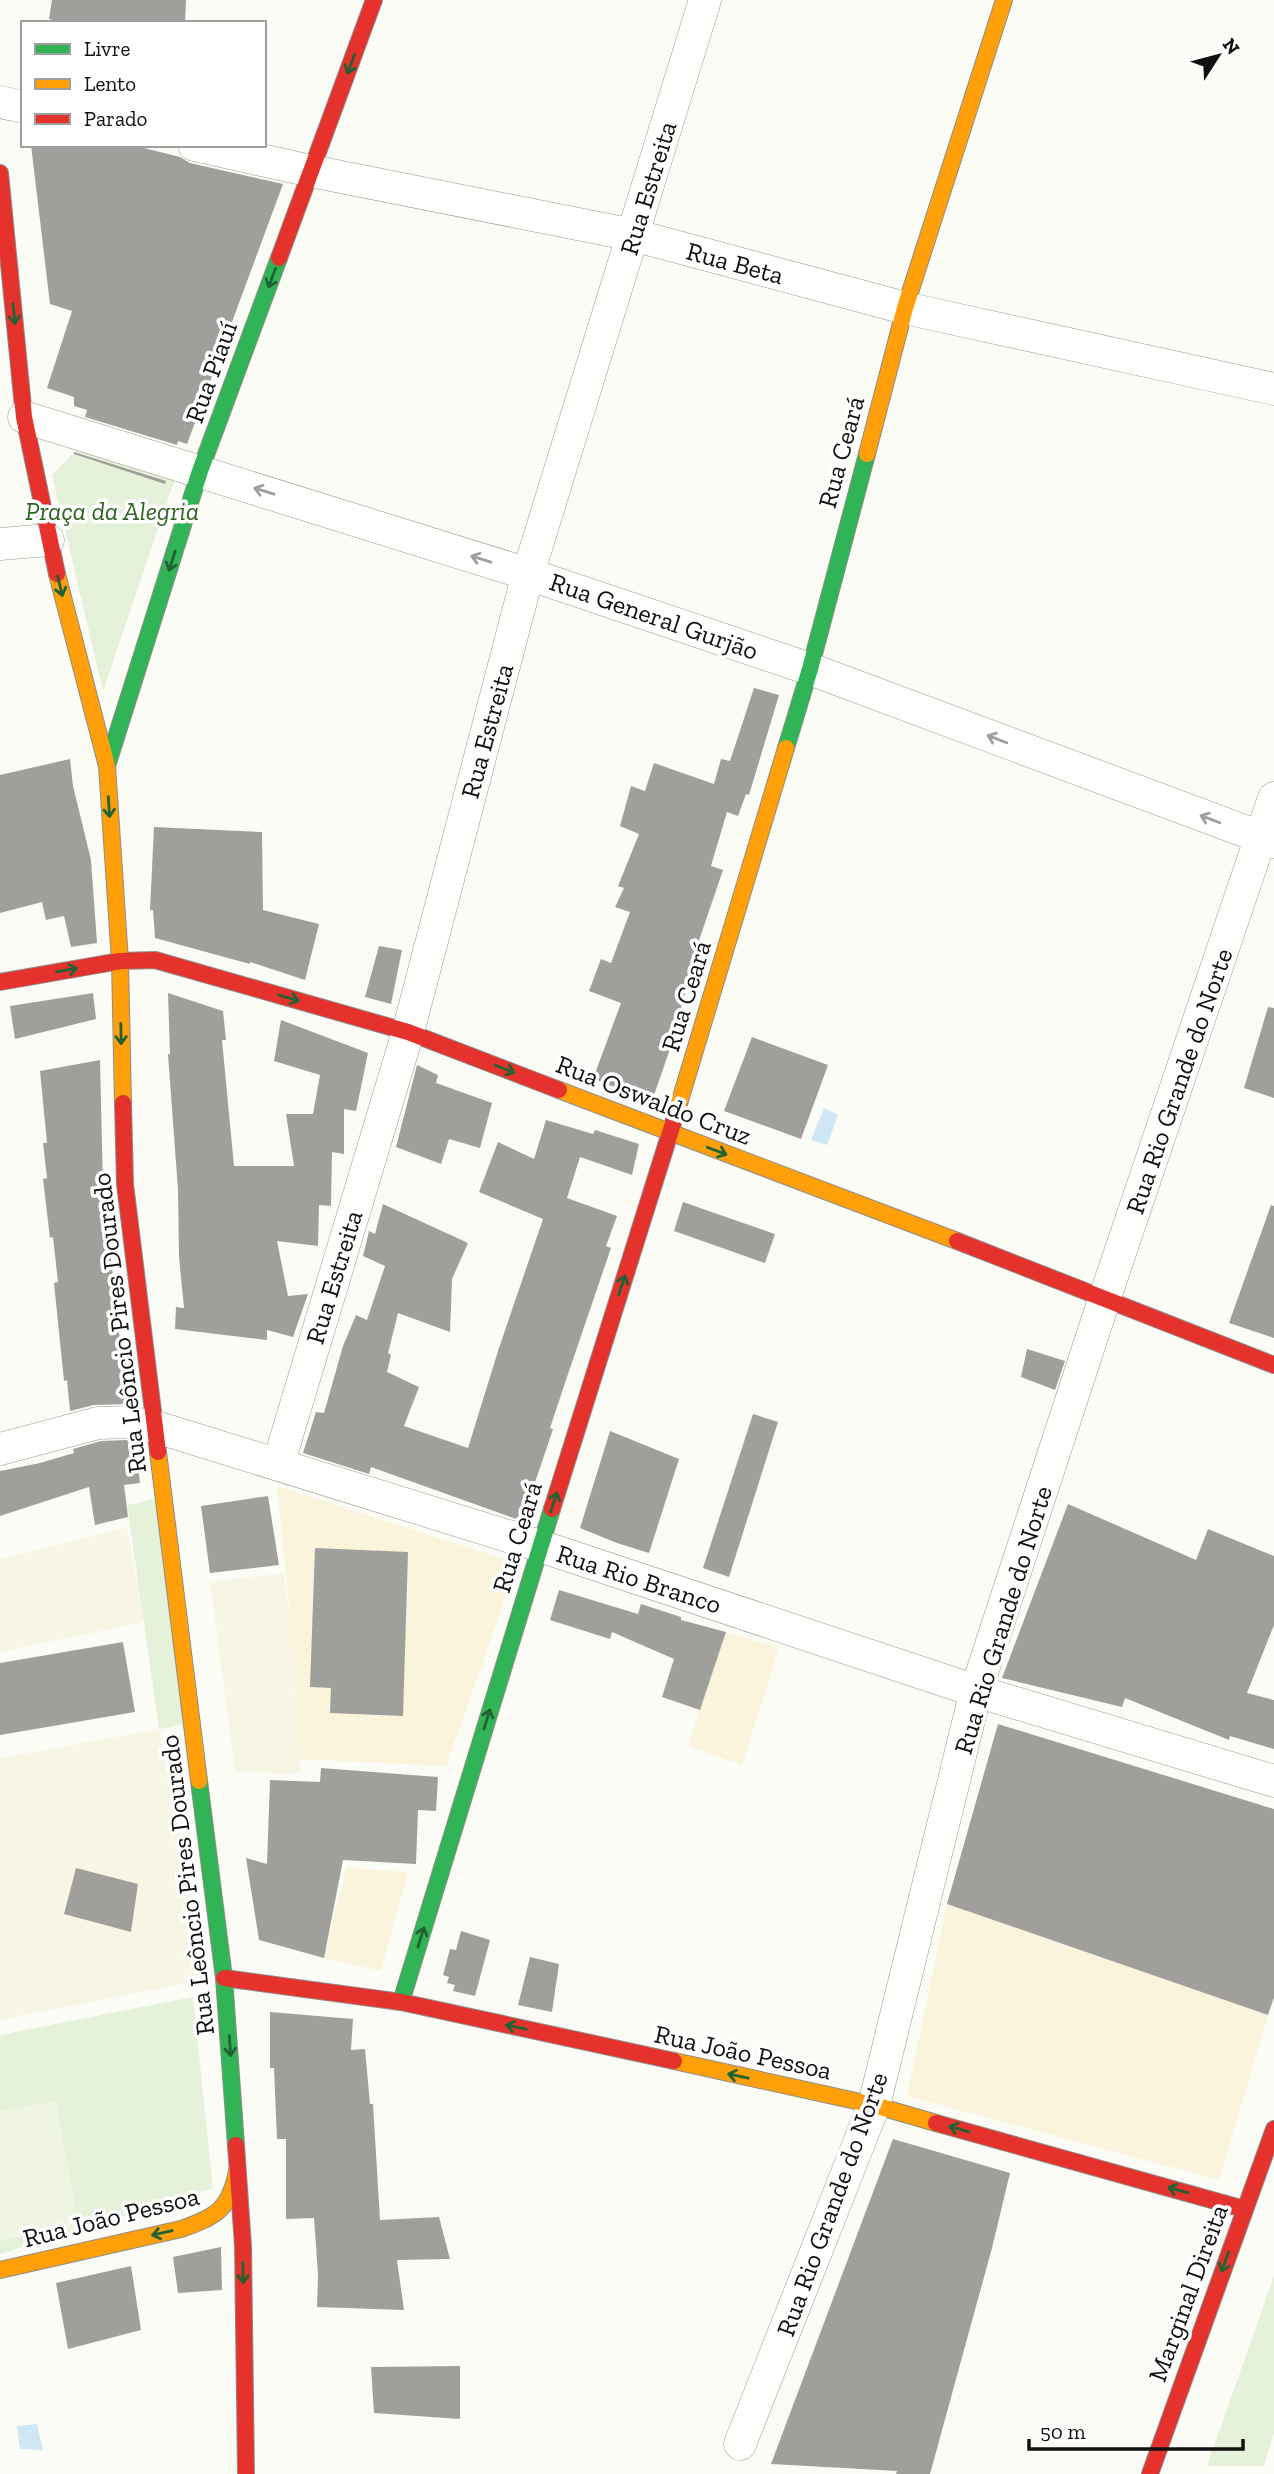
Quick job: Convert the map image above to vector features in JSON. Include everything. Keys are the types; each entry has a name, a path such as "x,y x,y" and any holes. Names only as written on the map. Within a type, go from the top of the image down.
{"street":[{"name":"Rua Piauí","path":"107,766 200,471 374,0"},
{"name":"Rua Estreita","path":"278,1465 408,1032 528,574 705,0"},
{"name":"Rua Ceará","path":"401,2002 670,1133 810,669 905,308 1003,5"},
{"path":"0,102 21,107"},
{"name":"Rua Beta","path":"203,147 633,236 905,308 1274,389"},
{"name":"Rua Leôncio Pires Dourado","path":"0,173 24,417 48,540 107,766 120,961 125,1184 225,1978 243,2246 246,2474"},
{"name":"Rua General Gurjão","path":"24,417 528,574 810,669 1268,840"},
{"path":"0,544 48,540"},
{"name":"Rua Rio Grande do Norte","path":"740,2444 874,2105 976,1691 1105,1297 1268,840 1274,798"},
{"name":"Rua Oswaldo Cruz","path":"0,982 120,961 155,960 408,1032 1105,1297 1274,1365"},
{"name":"Rua Rio Branco","path":"0,1448 98,1423 128,1422 156,1427 540,1546 976,1691 1274,1781"},
{"name":"Rua João Pessoa","path":"225,1978 401,2002 874,2105 1244,2209"},
{"name":"Marginal Direita","path":"1150,2474 1274,2129"},
{"name":"Rua João Pessoa","path":"0,2270 203,2222 229,2204 239,2162"}],"green space":[{"name":"Praça da Alegria","path":"79,448 175,479 103,691 52,475"},
{"path":"159,1498 189,1723 159,1729 127,1505"},
{"path":"127,1527 144,1622 0,1652 0,1559"},
{"path":"284,1573 291,1624 301,1774 235,1772 210,1582"},
{"path":"159,1729 208,1979 0,2020 0,1758"},
{"path":"193,1997 213,2188 0,2254 0,2035"},
{"path":"56,2101 79,2226 0,2240 0,2111"},
{"path":"1274,2276 1274,2433 1264,2466 1207,2466"}],"sand":[{"path":"277,1486 504,1559 512,1573 511,1582 446,1766 300,1759 291,1624"},
{"path":"726,1632 779,1648 742,1765 688,1746"},
{"path":"346,1868 408,1872 381,1971 324,1958"},
{"path":"947,1904 1268,2015 1219,2180 907,2096"}],"water":[{"path":"824,1108 838,1115 827,1145 811,1140"},
{"path":"37,2424 43,2450 20,2449 17,2426"}],"building":[{"path":"52,0 186,0 185,21 49,19"},
{"path":"31,147 140,147 180,157 190,163 283,184 187,444 178,441 177,445 85,417 87,410 74,406 74,397 47,388 72,311 50,304"},
{"path":"74,454 166,481 165,484"},
{"path":"754,688 779,695 749,795 746,794 738,816 727,812 711,866 723,870 692,961 673,1040 652,1101 593,1079 621,1003 589,991 601,959 611,963 630,912 615,907 624,888 618,886 639,834 620,826 631,786 645,791 654,763 714,784 721,759 730,761"},
{"path":"70,759 73,786 91,860 97,943 71,947 64,916 46,920 42,902 0,913 0,775"},
{"path":"154,827 262,832 263,910 319,924 305,980 250,962 155,938 153,910 150,910"},
{"path":"379,946 402,950 391,1004 365,997"},
{"path":"93,993 96,1019 15,1039 10,1006"},
{"path":"168,993 223,1011 226,1040 222,1040 234,1166 294,1166 286,1114 313,1114 320,1075 274,1061 281,1020 368,1053 356,1111 344,1109 344,1154 332,1152 331,1206 319,1205 318,1246 277,1241 288,1296 308,1294 293,1337 267,1330 267,1340 175,1329 176,1307 184,1308 168,1054"},
{"path":"1268,1007 1274,1008 1274,1098 1244,1088"},
{"path":"752,1037 828,1065 801,1139 724,1111"},
{"path":"100,1060 103,1187 124,1377 130,1402 94,1405 70,1411 67,1380 64,1381 54,1283 58,1282 53,1237 50,1238 43,1179 47,1178 43,1143 47,1143 40,1071"},
{"path":"417,1065 438,1075 436,1083 492,1103 480,1148 449,1139 441,1164 396,1147"},
{"path":"546,1120 593,1134 595,1130 639,1144 632,1175 580,1157 567,1198 617,1216 606,1246 611,1248 550,1428 553,1429 522,1521 371,1467 369,1474 303,1453 316,1412 324,1413 343,1346 356,1315 367,1320 385,1266 363,1256 369,1231 375,1234 383,1204 468,1243 452,1279 450,1332 398,1313 388,1353 391,1355 387,1372 419,1387 404,1426 468,1448 543,1219 479,1192 498,1142 534,1159"},
{"path":"683,1202 775,1234 765,1263 674,1231"},
{"path":"1271,1205 1274,1206 1274,1338 1229,1323"},
{"path":"1027,1349 1065,1361 1055,1390 1021,1377"},
{"path":"753,1414 778,1422 729,1577 703,1568"},
{"path":"610,1431 679,1459 649,1553 580,1528"},
{"path":"101,1441 135,1442 140,1483 124,1485 128,1517 95,1525 89,1487 0,1516 0,1471 74,1453 73,1449"},
{"path":"268,1496 279,1565 210,1573 201,1506"},
{"path":"1068,1504 1196,1560 1208,1529 1274,1556 1274,1625 1247,1693 1274,1700 1274,1749 1230,1736 1229,1740 1125,1698 1122,1707 1002,1678"},
{"path":"315,1548 408,1552 403,1716 330,1713 331,1688 310,1687"},
{"path":"559,1590 638,1614 641,1604 681,1617 681,1620 726,1632 700,1710 662,1697 674,1659 612,1632 610,1639 550,1620"},
{"path":"123,1642 135,1712 0,1735 0,1663"},
{"path":"998,1724 1274,1809 1274,1997 1268,2015 947,1904"},
{"path":"321,1768 438,1777 436,1811 418,1810 416,1864 343,1860 324,1958 259,1940 246,1858 267,1864 270,1780 320,1782"},
{"path":"76,1868 138,1884 131,1932 64,1914"},
{"path":"461,1931 490,1940 475,1996 453,1991 455,1985 447,1983 449,1977 443,1975 450,1949 456,1950"},
{"path":"530,1957 559,1964 552,2012 518,2005"},
{"path":"270,2012 353,2019 351,2050 365,2049 370,2104 373,2104 380,2220 439,2217 450,2259 397,2260 404,2310 317,2307 318,2274 314,2218 286,2219 286,2139 277,2139 274,2068 270,2068"},
{"path":"893,2139 1010,2173 930,2474 896,2474 897,2471 771,2464"},
{"path":"221,2247 222,2290 178,2293 173,2257"},
{"path":"131,2266 141,2330 68,2349 56,2283"},
{"path":"460,2366 460,2419 374,2413 371,2367"}],"traffic: fast":[{"path":"107,766 200,471 279,258"},
{"path":"786,748 810,669 867,454"},
{"path":"401,2002 552,1509"},
{"path":"199,1781 224,1978 236,2145"}],"traffic: slow":[{"path":"867,454 905,308 1004,0"},
{"path":"57,574 107,766 120,961 123,1103"},
{"path":"675,1117 786,748"},
{"path":"559,1090 957,1241"},
{"path":"158,1452 199,1781"},
{"path":"674,2061 874,2105 936,2123"},
{"path":"0,2270 193,2225 220,2210 230,2194 237,2171"}],"traffic: jam":[{"path":"279,258 374,0"},
{"path":"0,173 24,417 57,574"},
{"path":"0,982 120,961 155,960 408,1032 559,1090"},
{"path":"123,1103 125,1184 158,1452"},
{"path":"552,1509 675,1117"},
{"path":"957,1241 1274,1365"},
{"path":"224,1978 401,2002 674,2061"},
{"path":"936,2123 1244,2209"},
{"path":"1150,2474 1274,2129"},
{"path":"236,2145 243,2246 246,2474"}]}
